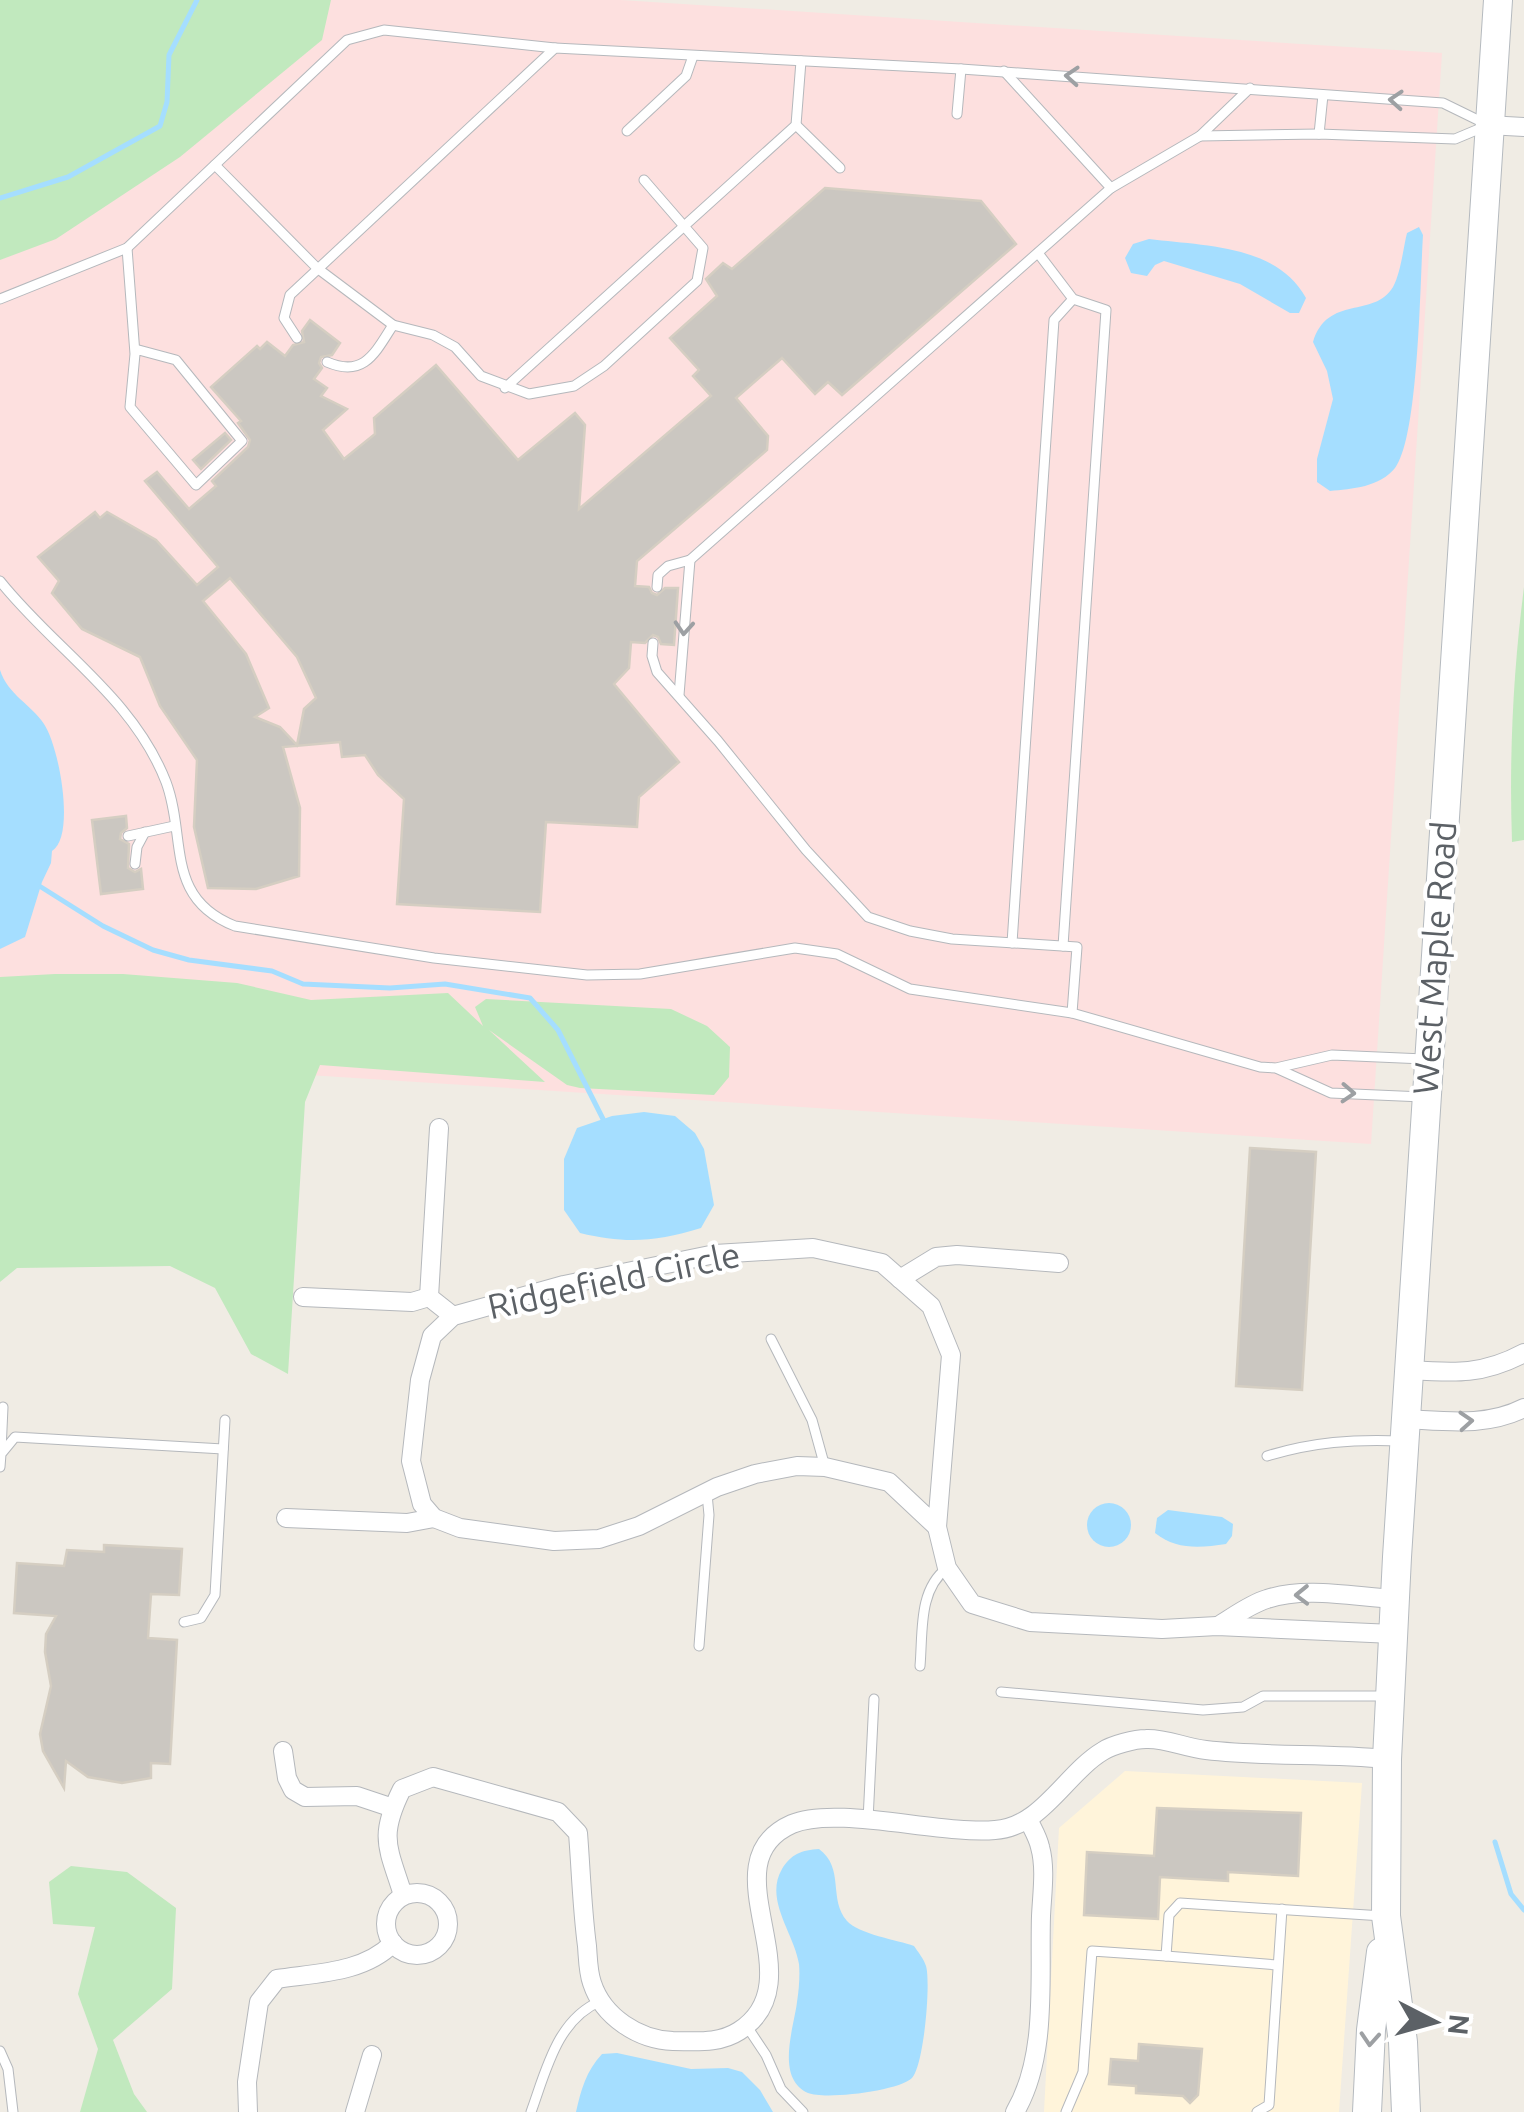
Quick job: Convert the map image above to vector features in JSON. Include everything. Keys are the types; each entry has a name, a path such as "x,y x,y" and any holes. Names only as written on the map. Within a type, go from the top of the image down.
{"main road":[{"name":"West Maple Road","path":"1367,2112 1370,2030 1386,1916 1394,1599 1498,0"},
{"name":"West Maple Road","path":"1386,1916 1403,2042 1406,2112"}],"street":[{"path":"1488,125 1524,127"},
{"path":"429,1297 439,1128"},
{"name":"Ridgefield Circle","path":"434,1518 422,1504 411,1461 420,1380 432,1336 453,1316 564,1285 715,1254 814,1248 882,1263 931,1306 952,1355 938,1526 946,1568 972,1604 1030,1622 1393,1634"},
{"path":"900,1279 936,1257 1059,1263"},
{"path":"303,1297 412,1302 429,1297"},
{"path":"429,1297 453,1316"},
{"path":"1410,1370 1465,1374 1507,1362 1524,1352"},
{"path":"1405,1430 1510,1415 1524,1408"},
{"path":"286,1518 407,1523 434,1518 460,1528 507,1535 554,1541 599,1540 640,1526 706,1491 756,1474 798,1466 825,1467 888,1482 938,1526"},
{"name":"Ridgefield Circle","path":"1217,1626 1276,1596 1394,1599"},
{"path":"403,1896 386,1840 388,1816 402,1789 433,1778 558,1812 578,1833 592,1983 601,2001 618,2022 641,2035 664,2041 713,2042 740,2031 760,2010 770,1973 768,1943 757,1903 758,1857 770,1836 796,1822 852,1818 914,1827 998,1830 1028,1819 1104,1750 1147,1739 1206,1750 1387,1759"},
{"path":"283,1751 287,1778 293,1790 305,1798 358,1796 393,1808"},
{"path":"1015,2112 1034,2058 1039,2013 1043,1872 1040,1847 1028,1819"},
{"path":"415,1892 435,1898 447,1914 446,1935 441,1944 424,1954 403,1952 393,1944 386,1928 389,1908 415,1892"},
{"path":"248,2112 247,2082 259,2002 276,1979 354,1966 380,1957 393,1944"},
{"path":"355,2112 372,2055"}],"lane":[{"path":"0,298 127,248 347,40 384,30 554,48 961,68 1444,103 1488,125"},
{"path":"297,338 284,318 290,295 554,48"},
{"path":"626,131 686,76 693,56"},
{"path":"505,388 796,125 802,61"},
{"path":"957,114 961,68"},
{"path":"1004,71 1111,188"},
{"path":"658,587 658,575 668,566 690,560 1111,188 1200,136 1250,88"},
{"path":"1319,134 1324,95"},
{"path":"796,125 840,168"},
{"path":"1200,136 1319,134 1455,139 1488,125"},
{"path":"215,164 317,268 393,325 434,335 454,347 481,376 529,394 574,386 617,354 697,280 703,248 644,180"},
{"path":"127,248 135,349 130,407 196,484 242,441 176,360 135,349"},
{"path":"1038,253 1073,299 1106,310 1063,946"},
{"path":"1012,943 1054,320 1073,299"},
{"path":"327,362 342,368 362,365 375,354 393,325"},
{"path":"679,696 690,560"},
{"path":"0,581 24,611 108,690 140,732 168,785 179,860 210,917 235,926 434,958 587,975 640,974 795,948 837,954 910,989 1072,1013 1233,1062 1276,1068 1331,1093 1426,1098"},
{"path":"653,643 657,672 806,850 868,917 952,939 1077,947 1072,1013"},
{"path":"128,836 174,826"},
{"path":"133,860 145,832"},
{"path":"1276,1068 1332,1055 1428,1059"},
{"path":"771,1339 812,1420 825,1467"},
{"path":"0,1467 3,1406"},
{"path":"184,1622 201,1618 215,1595 225,1420"},
{"path":"1267,1456 1308,1444 1405,1430"},
{"path":"0,1454 15,1436 223,1448"},
{"path":"699,1646 710,1515 706,1491"},
{"path":"920,1666 926,1598 932,1578 946,1568"},
{"path":"1001,1692 1203,1710 1243,1707 1263,1696 1390,1697"},
{"path":"868,1820 874,1699"},
{"path":"1166,1956 1169,1916 1180,1903 1386,1916"},
{"path":"1257,2112 1268,2105 1282,1909"},
{"path":"1066,2112 1082,2072 1092,1951 1277,1965"},
{"path":"531,2112 555,2045 587,2007 601,2001"},
{"path":"746,2024 781,2089 803,2112"},
{"path":"0,2050 8,2070 13,2112"}],"shaded area":[{"path":"0,0 621,0 1442,53 1371,1144 0,1055"},
{"path":"1125,1771 1362,1783 1339,2112 1044,2112 1059,1828"}],"green space":[{"path":"0,0 331,0 322,40 180,157 56,239 0,260"},
{"path":"1524,587 1524,840 1512,842 1513,715"},
{"path":"123,974 237,983 311,1000 448,993 483,1026 475,1007 486,999 671,1009 707,1026 730,1047 729,1077 714,1095 580,1088 567,1085 489,1030 545,1082 320,1065 305,1102 288,1374 251,1354 215,1288 170,1266 17,1268 0,1282 0,977"},
{"path":"71,1866 127,1872 176,1908 172,1989 113,2040 134,2094 147,2112 80,2112 98,2049 78,1994 95,1927 53,1924 49,1882"}],"water":[{"path":"1419,227 1423,235 1417,357 1403,451 1395,468 1382,479 1330,491 1317,482 1317,459 1333,399 1327,371 1313,342 1329,318 1385,297 1396,281 1407,233"},
{"path":"1149,239 1257,257 1293,280 1306,298 1299,313 1290,313 1240,284 1164,261 1147,276 1131,273 1125,258 1133,244"},
{"path":"0,670 8,686 39,717 50,735 64,810 59,842 52,851 25,937 0,949"},
{"path":"644,1112 675,1116 695,1133 704,1149 714,1205 701,1228 669,1236 626,1240 580,1233 564,1210 564,1159 577,1128 612,1116"},
{"path":"1109,1503 1124,1510 1131,1525 1124,1540 1109,1547 1094,1540 1087,1525 1094,1510"},
{"path":"1168,1510 1222,1517 1233,1524 1232,1536 1226,1544 1216,1545 1189,1546 1163,1539 1155,1533 1157,1518"},
{"path":"819,1849 832,1865 838,1903 847,1921 869,1933 914,1946 926,1966 927,2005 920,2057 912,2078 893,2087 817,2095 798,2086 792,2076 789,2052 799,1964 778,1905 777,1881 793,1856"},
{"path":"617,2053 691,2069 728,2068 742,2072 760,2090 773,2112 576,2112 596,2060 602,2054"}],"building":[{"path":"825,188 981,201 1016,244 842,395 828,382 815,394 782,358 736,398 768,436 767,450 637,561 635,586 649,587 657,595 665,588 678,588 674,645 661,644 653,635 645,643 631,642 629,668 614,684 679,762 639,797 637,827 546,822 540,912 397,904 404,799 378,775 365,755 342,757 340,742 283,747 300,808 299,876 256,889 208,888 194,827 197,760 160,706 140,657 82,629 52,593 59,581 38,557 95,512 100,518 107,512 156,540 197,585 218,567 145,481 157,472 189,509 216,486 212,481 248,447 250,440 238,423 241,421 211,387 257,346 260,349 267,342 285,356 293,345 304,342 302,331 310,320 340,343 332,355 321,357 322,368 314,379 327,388 321,396 347,409 323,430 344,459 375,434 374,418 436,365 518,460 575,413 585,425 579,509 711,396 693,376 699,370 670,338 717,296 706,279 723,263 732,269","holes":["230,578 297,657 316,698 304,709 297,745 280,727 255,717 269,708 246,654 203,601"]},
{"path":"225,433 231,440 201,469 193,460"},
{"path":"126,816 127,828 120,839 129,844 128,868 135,872 141,869 143,889 101,894 92,820"},
{"path":"1250,1148 1316,1152 1302,1390 1236,1386"},
{"path":"104,1545 182,1549 179,1595 151,1594 148,1638 177,1640 170,1764 151,1763 151,1778 122,1783 88,1777 66,1761 64,1788 43,1751 40,1734 51,1686 46,1634 56,1616 14,1613 17,1563 64,1566 67,1550 104,1552"},
{"path":"1157,1808 1301,1813 1298,1876 1228,1872 1228,1881 1160,1877 1158,1919 1084,1915 1087,1852 1154,1856"},
{"path":"1139,2044 1202,2049 1198,2095 1190,2103 1183,2096 1136,2093 1136,2086 1109,2084 1111,2059 1138,2061"}],"waterway":[{"path":"0,198 68,177 160,126 167,102 169,55 197,0"},
{"path":"41,887 103,926 153,950 189,960 272,971 303,984 390,988 445,984 530,998 558,1030 603,1119"},
{"path":"1495,1842 1511,1894 1524,1910"}]}
